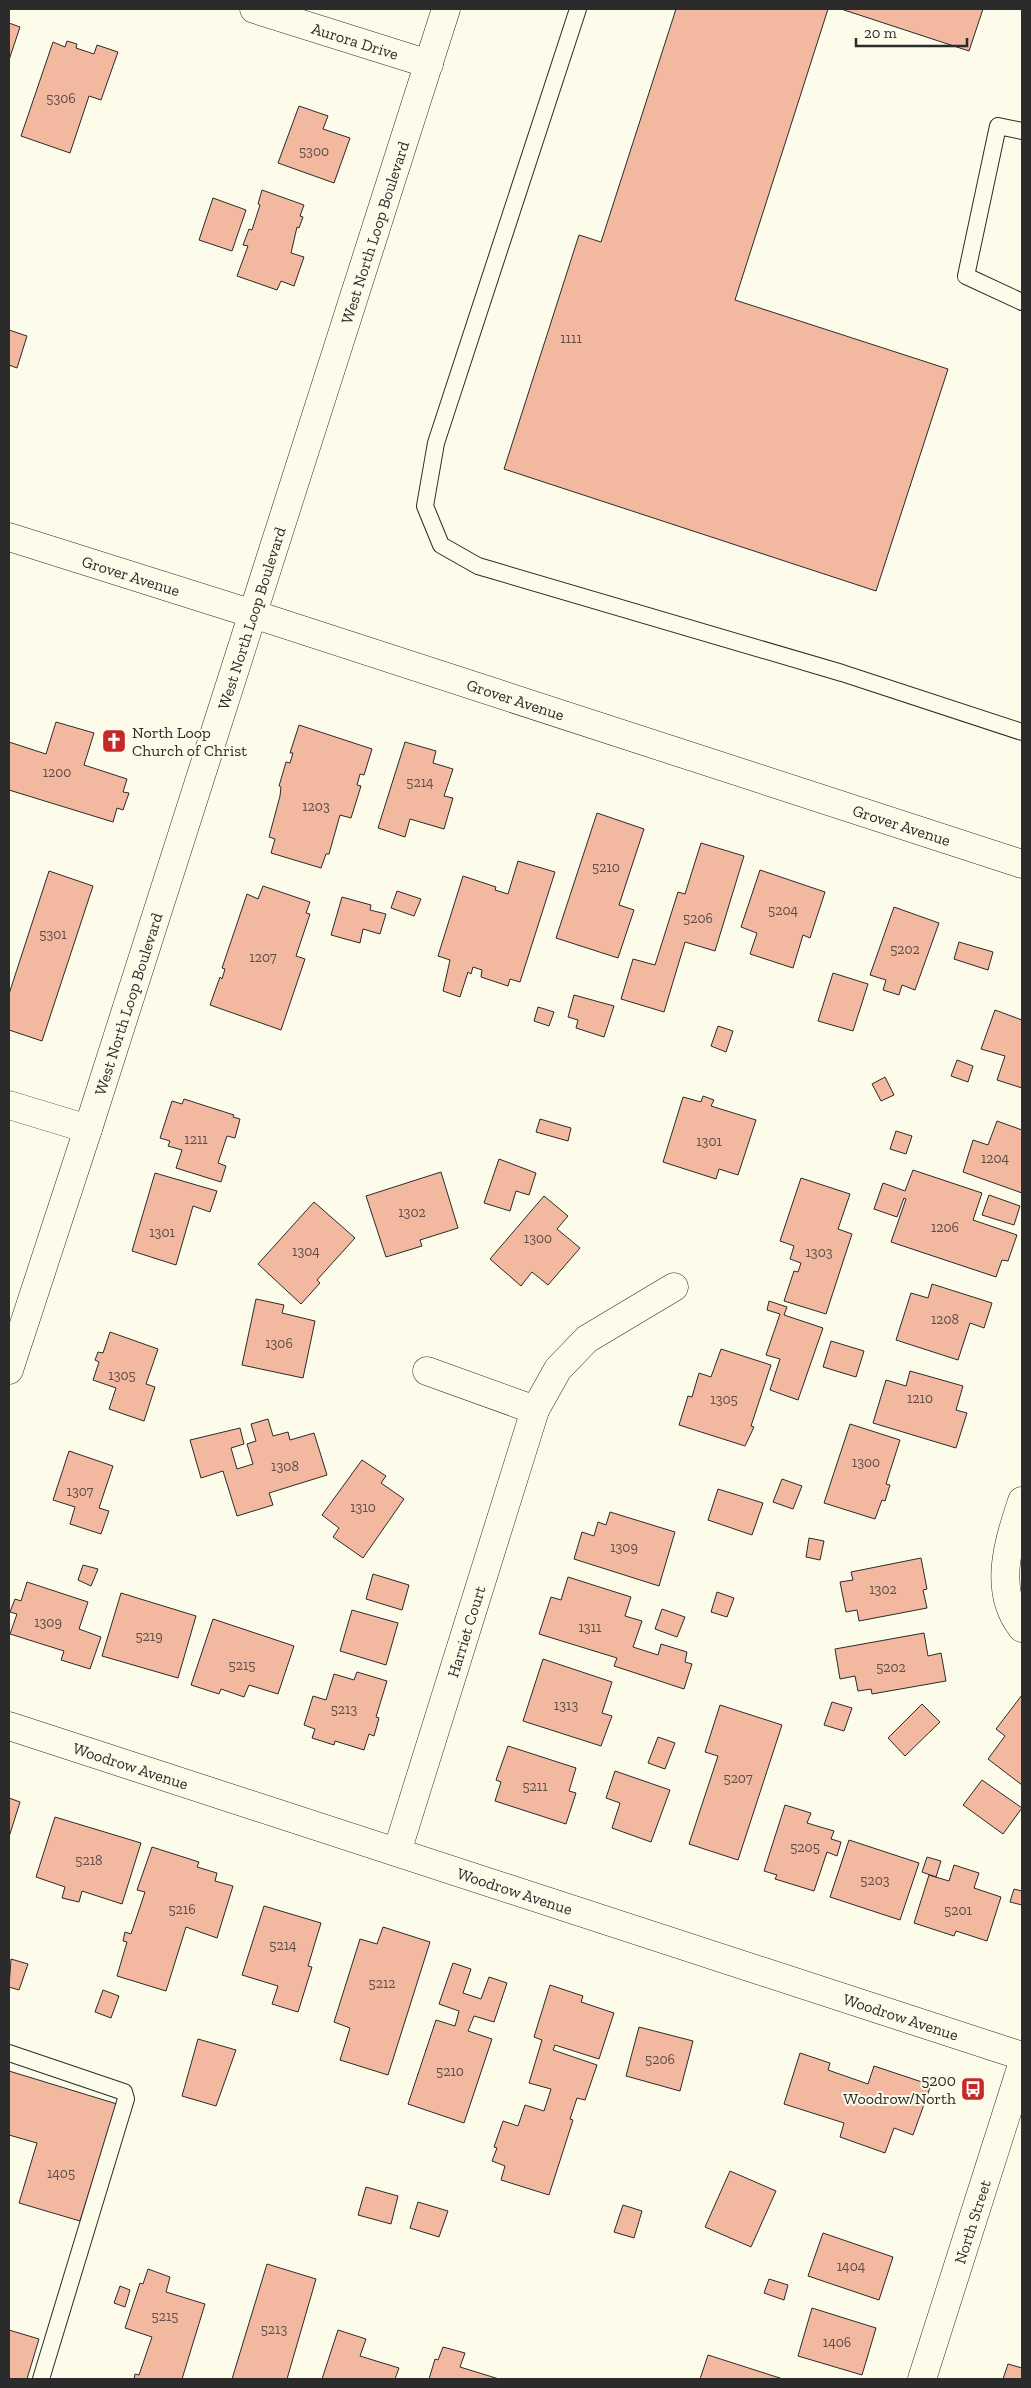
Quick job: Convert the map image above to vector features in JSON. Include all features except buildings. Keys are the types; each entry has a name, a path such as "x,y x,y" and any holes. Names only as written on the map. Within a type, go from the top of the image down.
{"street":[{"name":"Aurora Drive","path":"254,9 428,64"},
{"name":"West North Loop Boulevard","path":"9,1370 88,1129 446,9"},
{"name":"Grover Avenue","path":"9,538 252,614 1022,864"},
{"path":"9,1105 88,1129"},
{"name":"Harriet Court","path":"397,1852 535,1410 558,1369 587,1339 674,1286"},
{"path":"427,1371 535,1410"},
{"path":"1022,1501 1006,1554 1005,1581 1010,1604 1022,1628"},
{"name":"Woodrow Avenue","path":"9,1726 1022,2056"},
{"name":"North Street","path":"922,2379 1022,2064"}],"lane":[{"path":"578,9 436,443 425,506 441,545 478,566 842,673 1022,732"},
{"path":"1022,131 998,126 966,276 1022,302"},
{"path":"9,2053 124,2092 126,2100 40,2379"}],"place":[{"name":"North Loop Church of Christ","path":"114,741"},
{"name":"5200 Woodrow/North","path":"973,2089"}]}
